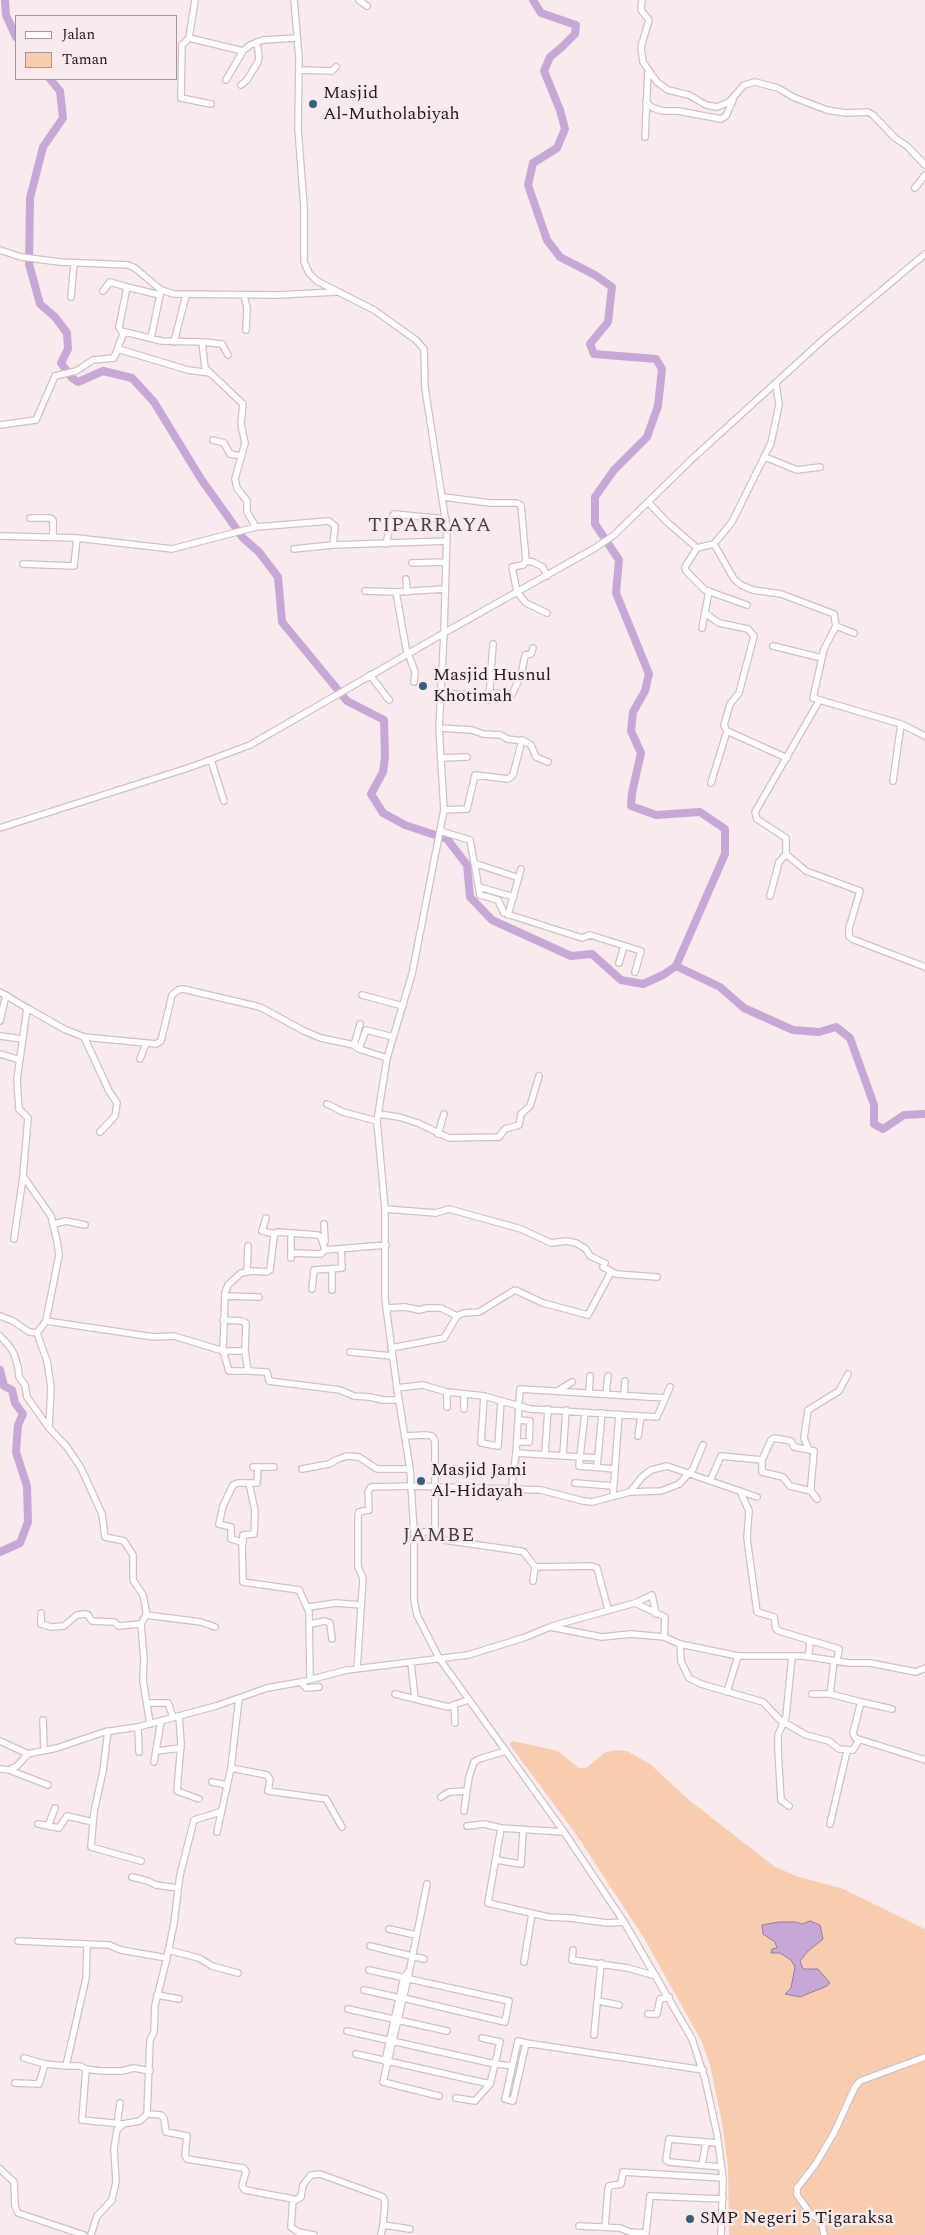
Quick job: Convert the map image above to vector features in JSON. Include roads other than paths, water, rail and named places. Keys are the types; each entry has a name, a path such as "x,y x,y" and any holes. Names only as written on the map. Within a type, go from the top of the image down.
{"street":[{"path":"195,0 189,38 179,45 181,98 211,104"},
{"path":"294,0 299,70 298,128 304,215 304,262 313,278 336,292 374,310 416,340 424,349 428,414 446,519 447,541 440,728 444,810 412,974 386,1058 377,1121 386,1245 386,1308 412,1486 414,1606 420,1624 439,1658 564,1832 624,1922 692,2039 703,2070 718,2143 723,2178 721,2235"},
{"path":"359,0 368,6"},
{"path":"642,0 641,10 649,20 642,47 643,62 657,82 668,90 689,94 706,105 721,106 733,98 744,85 755,82 778,88 793,97 827,110 846,113 868,112 895,138 904,143 925,166"},
{"path":"189,38 243,51"},
{"path":"226,80 243,51 250,45 263,40 297,38"},
{"path":"241,85 247,80 260,57 257,42"},
{"path":"299,70 334,71 336,67"},
{"path":"645,137 648,71"},
{"path":"646,102 653,108 663,111 722,119 726,116 733,98"},
{"path":"915,188 925,174"},
{"path":"0,250 21,257 35,259 128,265 135,268 160,292"},
{"path":"0,828 210,760 265,737 370,675 595,548 614,535 826,337 925,254"},
{"path":"71,297 74,263"},
{"path":"102,291 110,282 127,287 186,295 336,292"},
{"path":"127,287 119,327 124,332 174,342 222,344 228,355"},
{"path":"151,338 160,292"},
{"path":"174,342 186,295"},
{"path":"244,295 247,308 246,330"},
{"path":"0,425 36,420 55,376 83,368 90,361 114,358 124,332"},
{"path":"202,342 204,365 242,404 241,424 245,440 235,474 235,482 247,501 248,512 256,527"},
{"path":"118,349 188,370 210,373"},
{"path":"747,605 709,592 686,572 685,567 697,548 714,544 732,522 765,457 776,425 780,405 776,384"},
{"path":"213,440 224,444 230,454 241,456"},
{"path":"765,457 797,470 820,467"},
{"path":"443,496 490,503 519,503 522,508 526,561 523,565 512,567 517,592 526,603 547,614"},
{"path":"648,502 666,522 697,548"},
{"path":"386,544 394,514 446,519"},
{"path":"30,518 50,518 53,520 54,537"},
{"path":"0,536 78,538 172,549 256,527 330,521 334,526 333,545"},
{"path":"23,564 74,566 78,538"},
{"path":"294,549 333,545 447,541"},
{"path":"714,544 734,578 741,585 753,590 781,594 832,613 836,626 824,649 812,695 818,701 901,724 925,736"},
{"path":"526,561 543,567 547,576"},
{"path":"412,562 446,562"},
{"path":"406,579 407,592"},
{"path":"365,591 407,592 445,589"},
{"path":"396,592 408,654 415,672 414,682"},
{"path":"702,628 709,592"},
{"path":"705,613 719,622 748,629 754,636 739,693 730,704 723,722 727,731 711,783"},
{"path":"836,626 854,633"},
{"path":"442,693 470,695 488,700 493,644"},
{"path":"773,646 822,658"},
{"path":"490,693 512,694 522,674 525,655 530,654 532,648"},
{"path":"370,675 389,700"},
{"path":"818,701 755,815 786,838 786,854 806,871 860,890 849,928 849,936 852,939 925,967"},
{"path":"893,781 901,724"},
{"path":"440,728 472,730 483,734 501,734 507,739 522,740 531,745 536,757 548,762"},
{"path":"727,731 787,758"},
{"path":"444,810 467,809 475,775 508,779 513,775 522,740"},
{"path":"442,758 467,757"},
{"path":"210,760 224,801"},
{"path":"440,832 470,840 480,895 498,900 504,913 582,938 590,935 641,951 635,972"},
{"path":"770,896 781,856 786,854"},
{"path":"474,863 519,878"},
{"path":"508,915 522,870"},
{"path":"479,886 514,898"},
{"path":"619,963 624,946"},
{"path":"0,1021 3,993 64,1029 84,1037 156,1044 161,1041 169,1001 174,992 183,989 260,1007 321,1038 357,1047 386,1058"},
{"path":"362,995 403,1006"},
{"path":"14,1239 28,1127 27,1116 18,1108 17,1080 27,1008"},
{"path":"357,1047 360,1024"},
{"path":"357,1047 365,1030 393,1037"},
{"path":"0,1036 22,1039"},
{"path":"84,1037 109,1091 117,1103 115,1116 100,1132"},
{"path":"140,1059 146,1043"},
{"path":"0,1054 20,1060"},
{"path":"378,1114 400,1117 418,1123 449,1138 500,1136 506,1129 518,1125 521,1114 530,1106 539,1076"},
{"path":"327,1104 343,1112 377,1121"},
{"path":"438,1134 444,1114"},
{"path":"23,1176 51,1216 59,1255 46,1321 38,1333"},
{"path":"384,1210 436,1213 449,1209 521,1229 551,1243 566,1241 576,1243 586,1249 590,1256 605,1263 603,1267 611,1272 657,1277"},
{"path":"266,1218 262,1231 275,1234 279,1232 318,1234 322,1237 325,1250"},
{"path":"54,1224 66,1221 85,1225"},
{"path":"324,1224 325,1250"},
{"path":"291,1233 291,1256 321,1254 325,1250 386,1245"},
{"path":"275,1234 270,1270 267,1272 246,1272 231,1281 226,1289 223,1320 223,1352 230,1371 267,1372 268,1379 271,1381 340,1390 352,1396 398,1400"},
{"path":"246,1272 248,1246"},
{"path":"312,1289 314,1270 342,1268 341,1249"},
{"path":"332,1269 332,1290"},
{"path":"391,1348 444,1338 457,1316 464,1313 479,1312 515,1290 543,1303 588,1315 601,1294 611,1272"},
{"path":"225,1296 259,1297"},
{"path":"386,1308 405,1307 419,1310 441,1308 457,1316"},
{"path":"0,1316 13,1321 30,1332 38,1333"},
{"path":"223,1320 246,1323 245,1351 248,1371"},
{"path":"46,1321 154,1337 174,1336 223,1352 245,1351"},
{"path":"38,1333 47,1361 50,1387 49,1428"},
{"path":"0,1336 10,1346 14,1354 18,1367 18,1377 25,1385 27,1397 49,1428 67,1447 81,1468 102,1514 105,1537 124,1541 133,1555 133,1580 144,1599 146,1616 141,1624 144,1659 143,1680 150,1724"},
{"path":"350,1352 392,1356"},
{"path":"808,1448 804,1438 808,1410 839,1392 848,1374"},
{"path":"589,1393 590,1376"},
{"path":"606,1394 608,1376"},
{"path":"558,1391 573,1379 572,1392"},
{"path":"624,1395 625,1381"},
{"path":"397,1388 423,1386 447,1392 484,1396 520,1407 656,1418 670,1387"},
{"path":"512,1485 519,1420 520,1389 665,1398"},
{"path":"447,1392 447,1408"},
{"path":"464,1394 464,1409"},
{"path":"484,1396 481,1443 498,1446 501,1401"},
{"path":"546,1454 548,1410"},
{"path":"563,1455 566,1410"},
{"path":"584,1412 579,1466 615,1469"},
{"path":"597,1467 602,1413"},
{"path":"613,1496 619,1414"},
{"path":"638,1436 641,1416"},
{"path":"517,1442 529,1442 530,1421 519,1420"},
{"path":"405,1436 426,1435 434,1438 435,1532"},
{"path":"811,1491 815,1453 813,1449 794,1448 791,1441 774,1438 769,1443 762,1460 763,1473 784,1477 790,1486 811,1491 818,1499"},
{"path":"357,1668 363,1578 358,1567 359,1512 369,1510 368,1492 371,1487 412,1486 541,1490 592,1502 630,1492 670,1489 679,1484 690,1473 702,1445"},
{"path":"516,1453 598,1458"},
{"path":"302,1469 330,1464 347,1456 359,1457 377,1469 410,1469"},
{"path":"710,1481 721,1456 762,1460"},
{"path":"630,1492 642,1477 651,1470 667,1466 757,1497"},
{"path":"242,1543 231,1539 231,1527 220,1526 223,1506 234,1485 238,1482 257,1482 256,1467 274,1468"},
{"path":"249,1483 255,1511 254,1534 243,1535 243,1582 296,1588 299,1590 300,1596 308,1607 310,1624 310,1679"},
{"path":"575,1483 613,1486"},
{"path":"740,1491 749,1511 747,1538 757,1612 774,1617 776,1629 839,1649 830,1694"},
{"path":"414,1532 435,1532 444,1540 520,1550 524,1552 534,1568 533,1581"},
{"path":"534,1568 592,1566 597,1568 608,1609"},
{"path":"9,1770 17,1766 28,1754 108,1732 161,1721 267,1688 301,1682 357,1668 468,1655 550,1627 608,1609 635,1603 652,1595 656,1614"},
{"path":"308,1607 336,1603 360,1605"},
{"path":"635,1603 666,1619 664,1637"},
{"path":"41,1613 42,1624 51,1627 64,1626 77,1615 84,1614 89,1616 92,1622 114,1622 119,1626 141,1624"},
{"path":"146,1616 201,1622 215,1627"},
{"path":"310,1624 330,1623 332,1639"},
{"path":"550,1627 602,1637 631,1634 664,1637 680,1644 738,1656 808,1657 870,1663 916,1672 925,1668"},
{"path":"808,1640 810,1646 808,1657"},
{"path":"680,1644 681,1661 689,1678 726,1692 763,1702 784,1722 806,1734 826,1740 840,1749 847,1751 856,1748 859,1740"},
{"path":"726,1692 738,1656"},
{"path":"789,1806 782,1802 781,1797 778,1738 786,1717 792,1656"},
{"path":"411,1663 415,1700"},
{"path":"301,1682 306,1688 319,1687"},
{"path":"395,1694 442,1706 454,1706 468,1700"},
{"path":"812,1694 830,1694 892,1709"},
{"path":"217,1832 231,1768 238,1698"},
{"path":"861,1702 853,1733 859,1740 892,1748 925,1760"},
{"path":"147,1703 168,1703 176,1716 181,1748 177,1791 199,1799"},
{"path":"454,1706 455,1723"},
{"path":"43,1720 44,1750"},
{"path":"154,1762 161,1721"},
{"path":"138,1727 139,1752"},
{"path":"108,1732 93,1822 92,1849 141,1861"},
{"path":"0,1741 28,1754"},
{"path":"156,1751 181,1748"},
{"path":"464,1811 468,1791 468,1777 474,1762 506,1751"},
{"path":"830,1824 847,1751"},
{"path":"231,1768 267,1775 270,1780 268,1792 326,1799 342,1827"},
{"path":"0,1769 9,1770 48,1785"},
{"path":"212,1782 228,1785"},
{"path":"441,1797 449,1792 468,1791"},
{"path":"48,1826 55,1808"},
{"path":"86,2069 82,2120 120,2124 140,2121 146,2114 150,2071 150,2040 155,2024 154,2012 167,1958 181,1870 194,1820 220,1812"},
{"path":"38,1824 60,1828 67,1816 93,1822"},
{"path":"468,1826 484,1824 501,1828 564,1832"},
{"path":"501,1828 488,1903 532,1914 607,1923 624,1922"},
{"path":"496,1860 521,1864 523,1830"},
{"path":"132,1877 148,1880 156,1885 178,1888"},
{"path":"428,1884 383,2082 440,2096"},
{"path":"524,1962 532,1914"},
{"path":"389,1929 416,1935"},
{"path":"18,1942 111,1945 121,1950 167,1958"},
{"path":"66,2066 86,1978 87,1945"},
{"path":"370,1946 424,1959"},
{"path":"168,1950 199,1958 212,1966 238,1973"},
{"path":"573,1950 572,1960 628,1968 656,1976"},
{"path":"594,2035 601,1963"},
{"path":"364,1990 504,2022 509,2000 407,1976 369,1970"},
{"path":"158,1995 179,1999"},
{"path":"648,2014 657,2014 660,1999 669,1997"},
{"path":"598,2001 619,2005"},
{"path":"348,2008 447,2030"},
{"path":"347,2031 495,2064 513,2066"},
{"path":"456,2098 475,2101 490,2084 500,2042 482,2038"},
{"path":"526,2042 513,2101 506,2099 518,2041 526,2042 703,2070"},
{"path":"356,2054 387,2063 490,2084"},
{"path":"824,2235 820,2221 810,2213 797,2195 797,2188 815,2164 834,2133 860,2081 925,2057"},
{"path":"24,2058 45,2064 80,2066 86,2069 122,2071 134,2068 150,2071"},
{"path":"15,2083 39,2084 45,2064"},
{"path":"90,2235 97,2216 112,2200 116,2171 114,2149 116,2134 120,2124 120,2103"},
{"path":"146,2114 161,2115 164,2118 166,2132 187,2136 185,2155 187,2159 244,2168 246,2171 242,2186 245,2190 294,2201"},
{"path":"718,2143 668,2140 667,2161 721,2167"},
{"path":"702,2165 706,2142"},
{"path":"0,2169 14,2182 18,2213 84,2235"},
{"path":"605,2227 608,2189 611,2186 621,2184 623,2172 723,2178"},
{"path":"294,2201 301,2197 303,2185 311,2175 320,2174 383,2197 385,2208 381,2235"},
{"path":"579,2226 605,2227 646,2233 649,2198 652,2195 723,2199"},
{"path":"294,2201 291,2227 298,2232 314,2235"},
{"path":"382,2225 410,2230"}],"waterway":[{"path":"5,0 6,15 15,35"},
{"path":"51,80 60,91 63,118 43,147 30,198 29,264 40,304 55,317 67,333 68,349 61,363 72,378 78,382 103,371 132,378 154,402 201,479 243,538 259,552 278,577 282,622 347,701 384,720 385,757 383,772 371,794 383,813 405,825 447,839 467,865 470,897 492,920 571,956 592,954 621,980 643,984 663,975 676,966 725,854 725,829 700,812 656,815 631,806 641,753 631,731 633,712 645,691 649,674 616,593 619,560 595,524 595,497 614,470 647,437 658,406 662,369 656,359 594,354 590,344 608,322 612,287 595,275 560,257 547,240 528,185 533,163 557,148 565,129 560,110 544,71 550,57 575,34 576,25 541,13 533,0"},
{"path":"676,966 720,987 744,1008 793,1030 819,1032 836,1027 850,1038 874,1105 874,1124 883,1129 904,1115 925,1114"},
{"path":"0,1370 4,1386 12,1390 15,1403 23,1414 18,1425 16,1452 27,1486 28,1522 20,1543 0,1552"}],"place":[{"name":"Masjid Al-Mutholabiyah","path":"313,104"},
{"name":"Masjid Husnul Khotimah","path":"423,686"},
{"name":"Masjid Jami Al-Hidayah","path":"421,1481"},
{"name":"SMP Negeri 5 Tigaraksa","path":"690,2219"}],"district":[{"name":"TIPARRAYA","path":"430,527"},
{"name":"JAMBE","path":"439,1537"}]}
